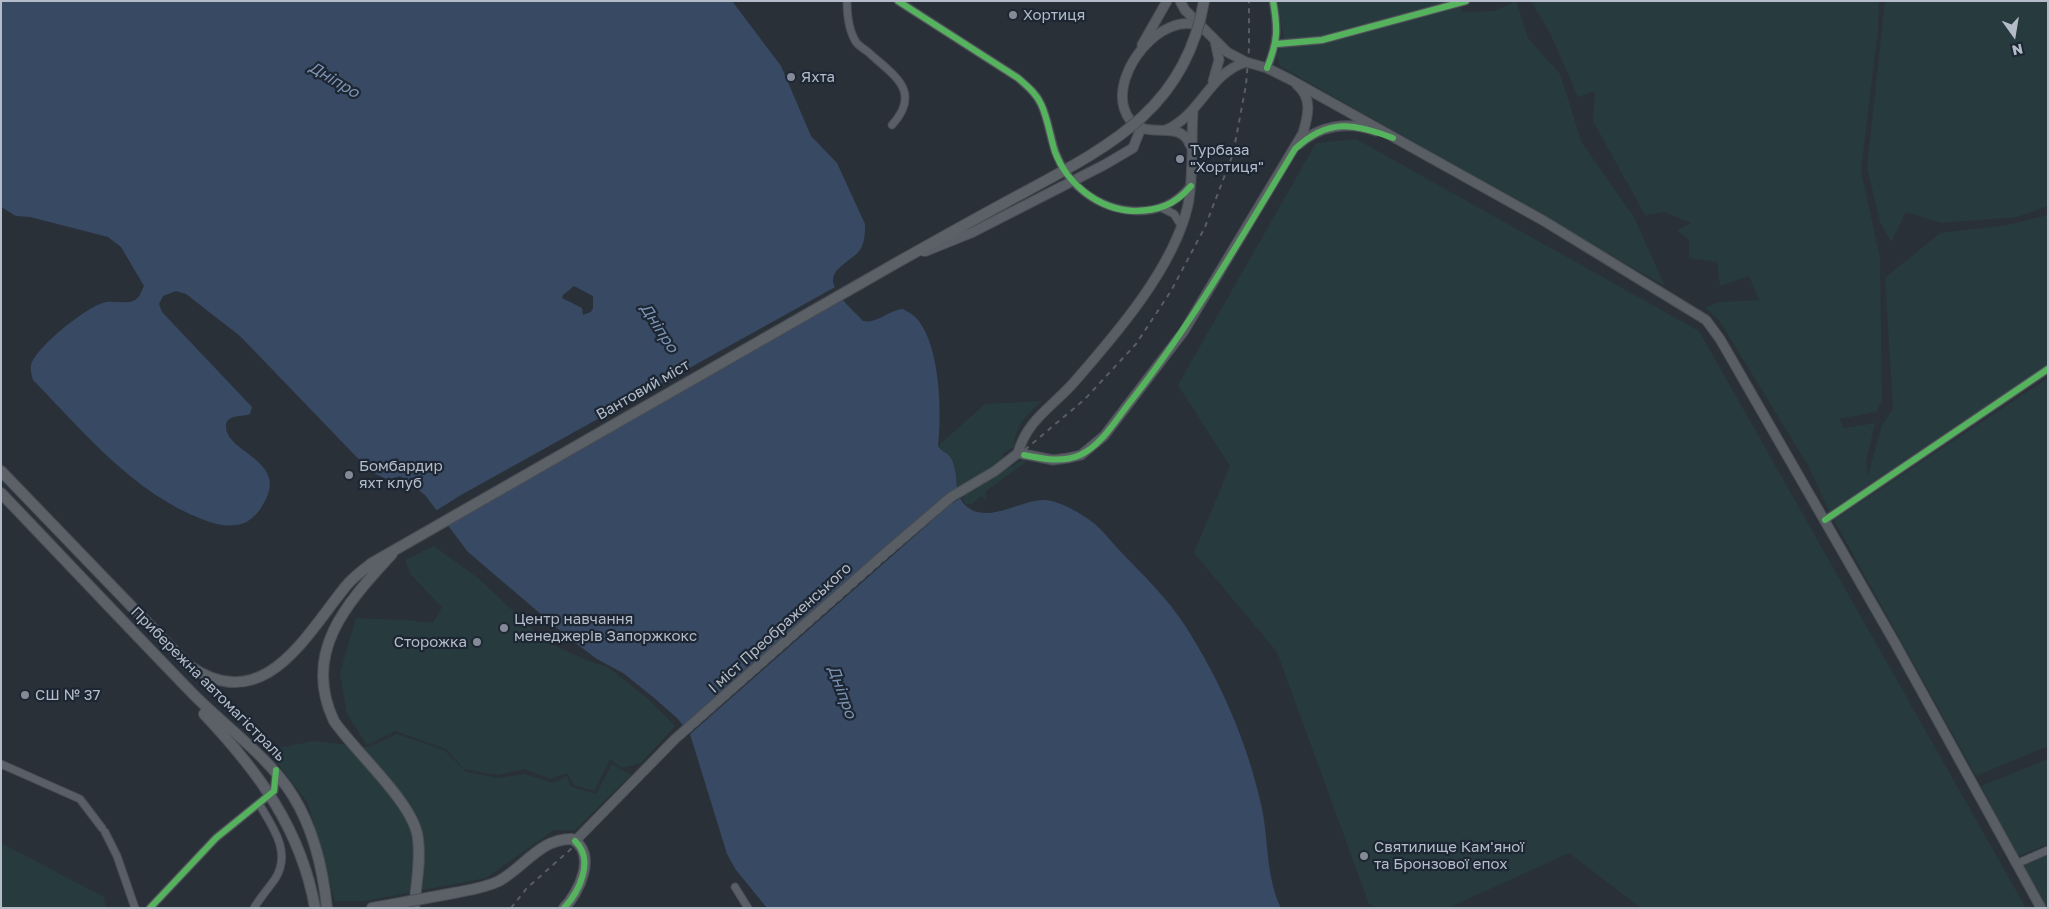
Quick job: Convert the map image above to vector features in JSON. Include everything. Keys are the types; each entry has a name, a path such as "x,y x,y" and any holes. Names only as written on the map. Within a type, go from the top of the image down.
{"main road":[{"path":"1167,1 1134,58 1124,84 1124,106 1132,122 1141,128 1163,131 1174,130 1184,134 1191,150"},
{"path":"1180,1 1184,10 1227,52 1246,62 1267,68 1291,80 1544,221 1706,320 1720,339 1825,520 1974,783 2041,908"},
{"name":"Вантовий міст","path":"402,544 898,262 1073,166 1122,135 1158,102 1186,60 1194,40 1204,1"},
{"path":"1134,58 1164,31 1176,24 1193,24 1204,28"},
{"path":"1210,88 1219,60 1215,41"},
{"path":"1163,131 1182,120 1193,110 1225,71 1246,62"},
{"path":"1193,110 1191,186 1181,225 1161,267 1135,308 1075,382 1034,420 1020,444 1020,454 1053,460 1081,454 1104,436 1184,330 1303,133 1308,110 1307,100 1302,88 1291,80"},
{"path":"1295,149 1315,133 1340,125 1371,129 1393,138"},
{"name":"I міст Преображенського","path":"578,839 675,739 882,556 951,497 1020,454"},
{"path":"1,472 178,656 197,671 218,680 247,681 274,670 297,649 347,584 372,563 402,544"},
{"name":"Прибережна автомагістраль","path":"1,493 189,690 222,723 276,770 294,797 305,819 313,841 327,905"},
{"name":"Прибережна автомагістраль","path":"1,503 210,720 271,794 298,849 315,908"},
{"path":"402,544 360,589 340,618 329,641 322,676 328,708 334,721 380,776 406,812 418,837 419,854 414,908"},
{"path":"372,908 454,893 501,880 545,846 558,840 578,839 582,852 583,875 579,888 564,908"}],"street":[{"path":"847,1 850,27 856,42 886,68 903,86 907,94 904,106 892,125"},
{"path":"898,1 1018,78 1033,91 1045,114 1055,151 1063,167 1071,179 1091,198 1106,205 1146,211 1162,208 1182,196 1191,186"},
{"path":"1267,68 1276,44 1278,26 1273,1"},
{"path":"1276,44 1322,40 1466,1"},
{"path":"898,262 971,233 1104,165 1133,148 1141,128"},
{"path":"1162,208 1174,214 1181,225"},
{"path":"1825,520 2048,369"},
{"path":"1,764 80,799 103,830 117,856 134,908"},
{"path":"150,908 216,838 271,794 275,788 276,770"},
{"path":"254,908 275,879 280,869 282,856 277,834 259,804"},
{"path":"2016,864 2048,850"},
{"path":"735,887 748,908"}],"green space":[{"path":"1278,1 1457,1 1463,12 1494,11 1516,1 1528,38 1560,74 1582,143 1634,217 1665,286 1280,66 1277,55 1284,41"},
{"path":"1531,1 1879,1 1878,30 1861,170 1880,258 1882,400 1876,412 1839,419 1844,428 1875,423 1866,462 1868,475 1882,425 1893,409 1885,278 1940,233 2007,225 2048,215 2048,364 1829,511 1809,467 1719,320 1705,308 1718,302 1759,300 1749,276 1720,286 1717,262 1689,258 1689,239 1677,231 1691,223 1664,212 1645,215 1593,121 1595,91 1578,97 1550,33"},
{"path":"1885,1 2048,1 2048,206 2017,217 1941,223 1906,212 1891,242 1880,222 1867,167"},
{"path":"1356,139 1699,331 2026,908 1641,908 1569,853 1448,908 1376,908 1369,904 1277,652 1194,553 1230,466 1178,385 1316,143"},
{"path":"2048,378 2048,746 1976,776 1834,520"},
{"path":"1042,401 1022,421 1017,432 1014,447 1003,453 1003,457 1012,467 1023,459 1026,462 986,491 985,499 980,496 972,504 965,504 955,478 955,467 950,456 938,446 985,404"},
{"path":"434,546 478,578 545,641 586,660 608,667 648,699 675,726 641,763 622,768 610,759 594,791 574,785 567,773 550,779 525,769 498,775 464,769 446,749 395,731 367,745 347,714 340,673 356,618 433,623 442,607 411,575 405,560"},
{"path":"397,734 444,750 466,772 498,778 524,774 553,783 567,776 570,786 596,794 612,764 631,775 575,830 554,830 486,878 364,901 335,901 308,803 267,750 314,741 369,747"},
{"path":"2048,759 2048,844 2018,856 1981,786"},
{"path":"1,843 104,897 106,908 1,908"},
{"path":"2048,855 2048,908 2046,908 2022,866"}],"water":[{"name":"Дніпро","path":"1,1 732,1 781,66 811,136 837,163 865,224 862,247 834,274 833,279 836,290 863,321 873,321 903,309 916,318 925,332 931,346 938,381 940,416 938,446 950,456 961,500 974,511 983,513 1045,500 1058,503 1079,513 1099,528 1154,587 1177,614 1197,645 1220,688 1248,757 1261,804 1272,883 1281,908 767,908 736,870 727,854 690,734 677,718 623,673 597,659 570,639 468,552 425,495 400,476 388,480 370,471 240,336 186,294 176,291 163,296 159,304 162,312 252,407 250,414 229,419 226,426 229,436 236,444 264,468 269,479 269,492 261,508 247,522 232,525 218,524 178,508 132,478 111,460 33,380 31,365 42,348 75,319 106,302 133,301 139,297 144,286 121,247 108,237 30,217 16,216 1,207","holes":["574,286 593,296 591,312 583,315 582,308 562,298"]}],"pier":[{"path":"837,286 846,298 445,526 434,512 461,495"},
{"path":"960,486 964,496 951,504 688,736 681,727 943,497"}],"railway":[{"path":"511,908 527,888 580,841 675,744 950,502 995,475 1085,399 1136,344 1171,291 1205,227 1233,154 1246,85 1249,48 1249,1"}],"cycle path":[{"path":"898,1 1018,78 1031,90 1039,100 1043,110 1060,164 1076,184 1096,200 1120,209 1133,211 1150,210 1165,206 1179,198 1191,186"},
{"path":"1267,68 1276,35 1273,1"},
{"path":"1276,44 1322,40 1466,1"},
{"path":"1024,455 1038,458 1066,459 1087,451 1106,434 1173,344 1295,149 1319,132 1342,126 1366,129 1393,138"},
{"path":"1825,520 2048,369"},
{"path":"150,908 216,838 274,791 276,770"},
{"path":"564,908 575,893 583,876 584,857 575,841"}],"place":[{"name":"Хортиця","path":"1013,15"},
{"name":"Яхта","path":"791,77"},
{"name":"Турбаза \"Хортиця\"","path":"1180,159"},
{"name":"Бомбардир яхт клуб","path":"349,475"},
{"name":"Центр навчання менеджерів Запоржкокс","path":"504,628"},
{"name":"Сторожка","path":"477,642"},
{"name":"СШ № 37","path":"25,695"},
{"name":"Святилище Кам'яної та Бронзової епох","path":"1364,856"}]}
